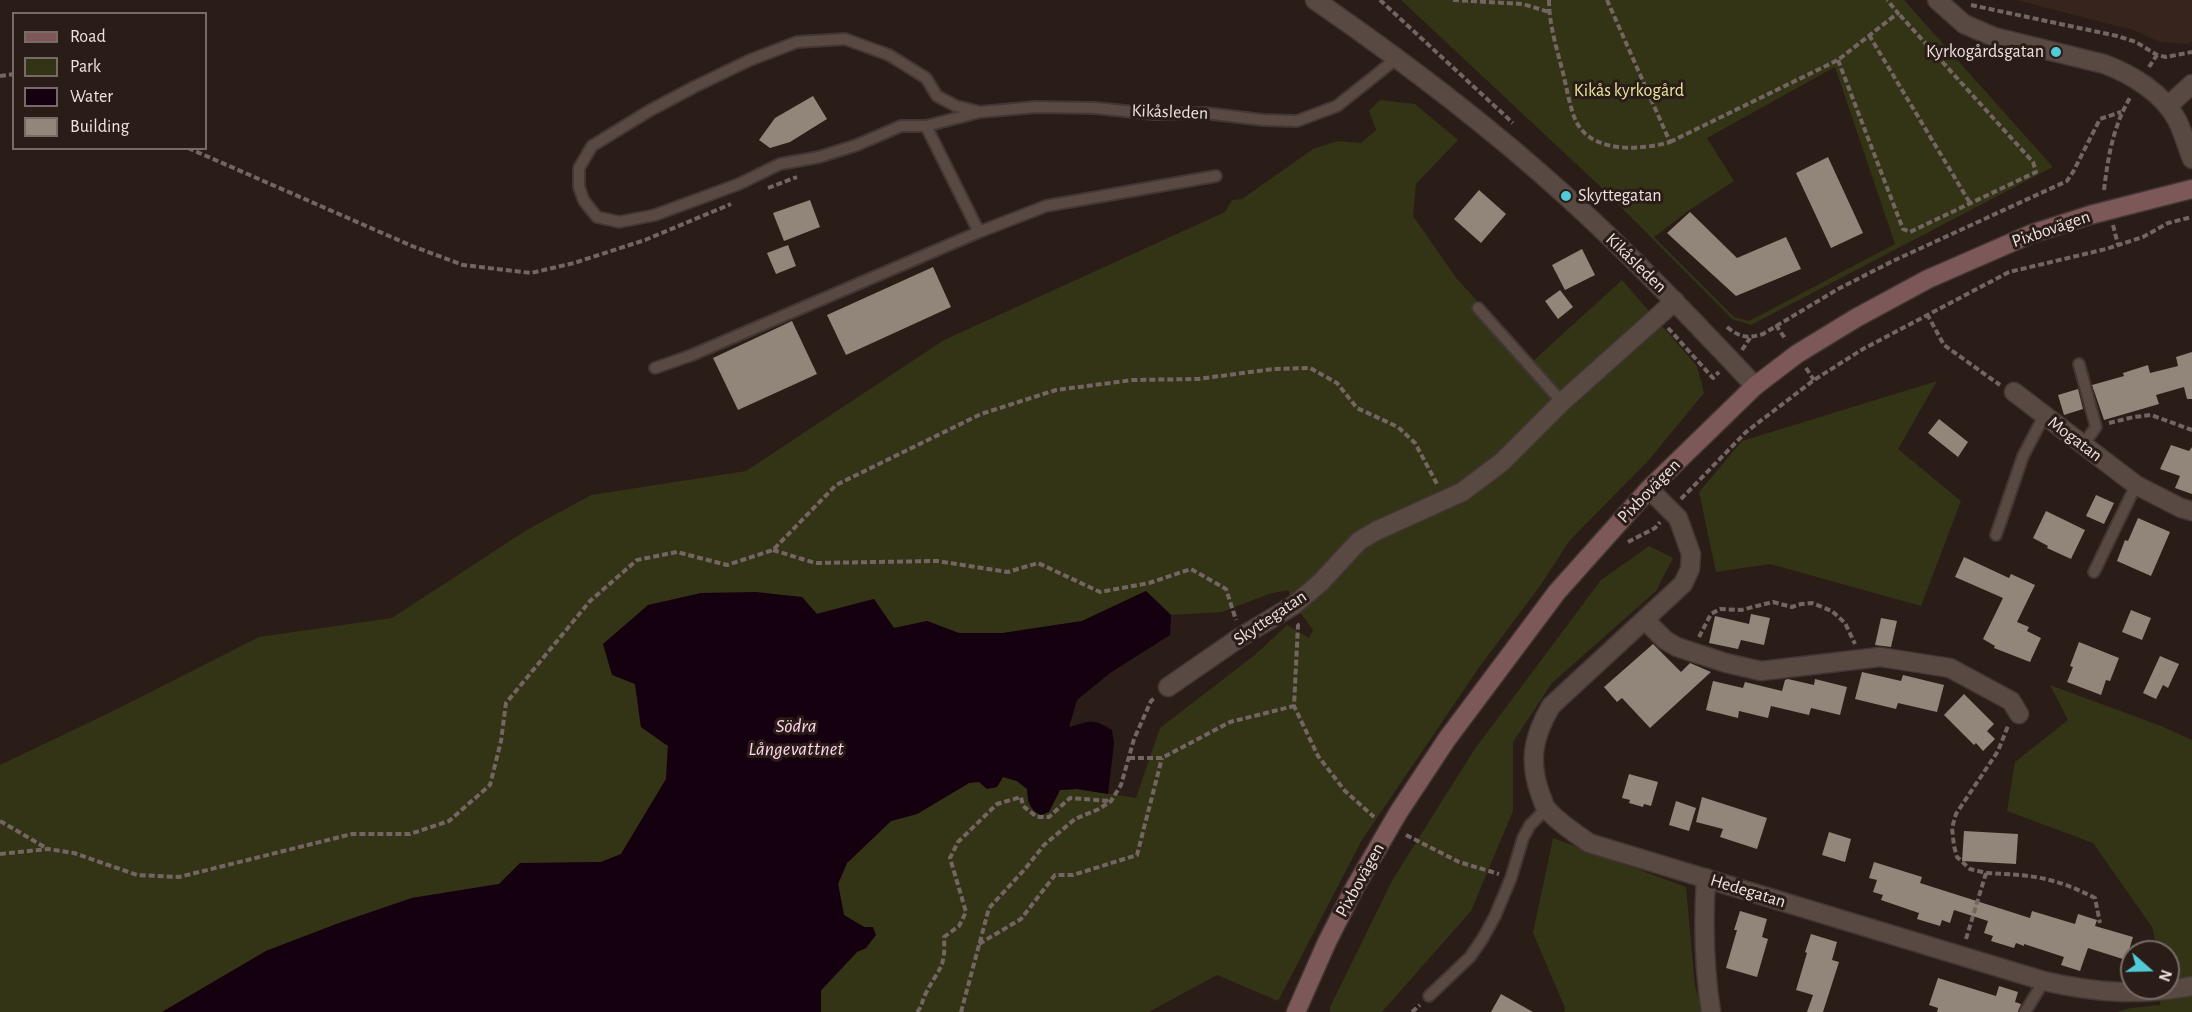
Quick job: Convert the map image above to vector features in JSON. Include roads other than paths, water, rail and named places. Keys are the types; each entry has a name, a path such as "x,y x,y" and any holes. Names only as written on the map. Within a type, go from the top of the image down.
{"street":[{"name":"Kikåsleden","path":"1315,0 1507,145 1566,196 1675,301 1755,386"},
{"path":"1937,0 1964,24 1994,37 2103,64 2119,69 2140,81 2168,106 2192,159"},
{"path":"2168,106 2192,84"},
{"name":"Pixbovägen","path":"1296,1012 1355,886 1398,813 1435,758 1557,592 1648,489 1755,386 1816,342 1929,279 2031,234 2090,215 2192,189"},
{"name":"Skyttegatan","path":"1168,687 1239,638 1284,611 1320,583 1359,541 1462,492 1502,462 1562,402 1675,301"},
{"name":"Mogatan","path":"2014,392 2136,485 2148,493 2192,511"},
{"name":"Hedegatan","path":"1648,489 1678,518 1691,554 1690,569 1683,584 1551,706 1539,728 1535,745 1534,775 1546,809 1560,823 1589,843 2044,981 2083,990 2120,993 2167,991 2192,986"},
{"path":"1645,620 1665,640 1677,647 1726,663 1761,671 1880,657 1950,668 2011,701 2019,714"},
{"path":"1706,878 1703,934 1711,1012"}],"lane":[{"name":"Kikåsleden","path":"980,112 956,106 938,96 926,78 889,55 845,39 797,42 750,60 694,87 592,146 579,168 579,186 584,201 597,217 619,222 655,215 739,184 780,164 857,145 901,126 926,126 980,112 1036,107 1095,108 1154,114 1204,113 1263,120 1297,121 1336,106 1396,59"},
{"path":"926,126 979,232"},
{"path":"655,368 692,355 979,232 1046,206 1216,176"},
{"path":"1478,308 1562,402"},
{"path":"2079,364 2097,427 2083,444"},
{"path":"1996,535 2023,456 2044,416"},
{"path":"2094,572 2136,485"},
{"path":"1429,996 1470,957 1495,916 1511,878 1523,838 1530,825 1546,809"},
{"path":"2025,1012 2044,981"}],"water":[{"name":"Södra Långevattnet","path":"1146,591 1171,615 1170,635 1110,673 1077,700 1069,727 1095,722 1112,730 1114,743 1108,794 1077,789 1060,790 1049,812 1041,815 1030,805 1027,789 1017,781 1003,777 997,787 987,789 979,782 969,783 917,814 891,821 847,863 838,884 844,915 864,927 873,927 876,935 866,948 857,952 821,990 821,1012 162,1012 266,951 339,923 412,898 499,884 520,863 601,862 621,854 666,779 668,746 641,727 635,684 612,675 603,644 648,605 701,593 756,592 802,597 817,614 874,599 894,628 927,621 959,633 1003,633 1082,621"}],"place":[{"name":"Kyrkogårdsgatan","path":"2056,52"},
{"name":"Skyttegatan","path":"1566,196"}],"park label":[{"name":"Kikås kyrkogård","path":"1629,91"}]}
